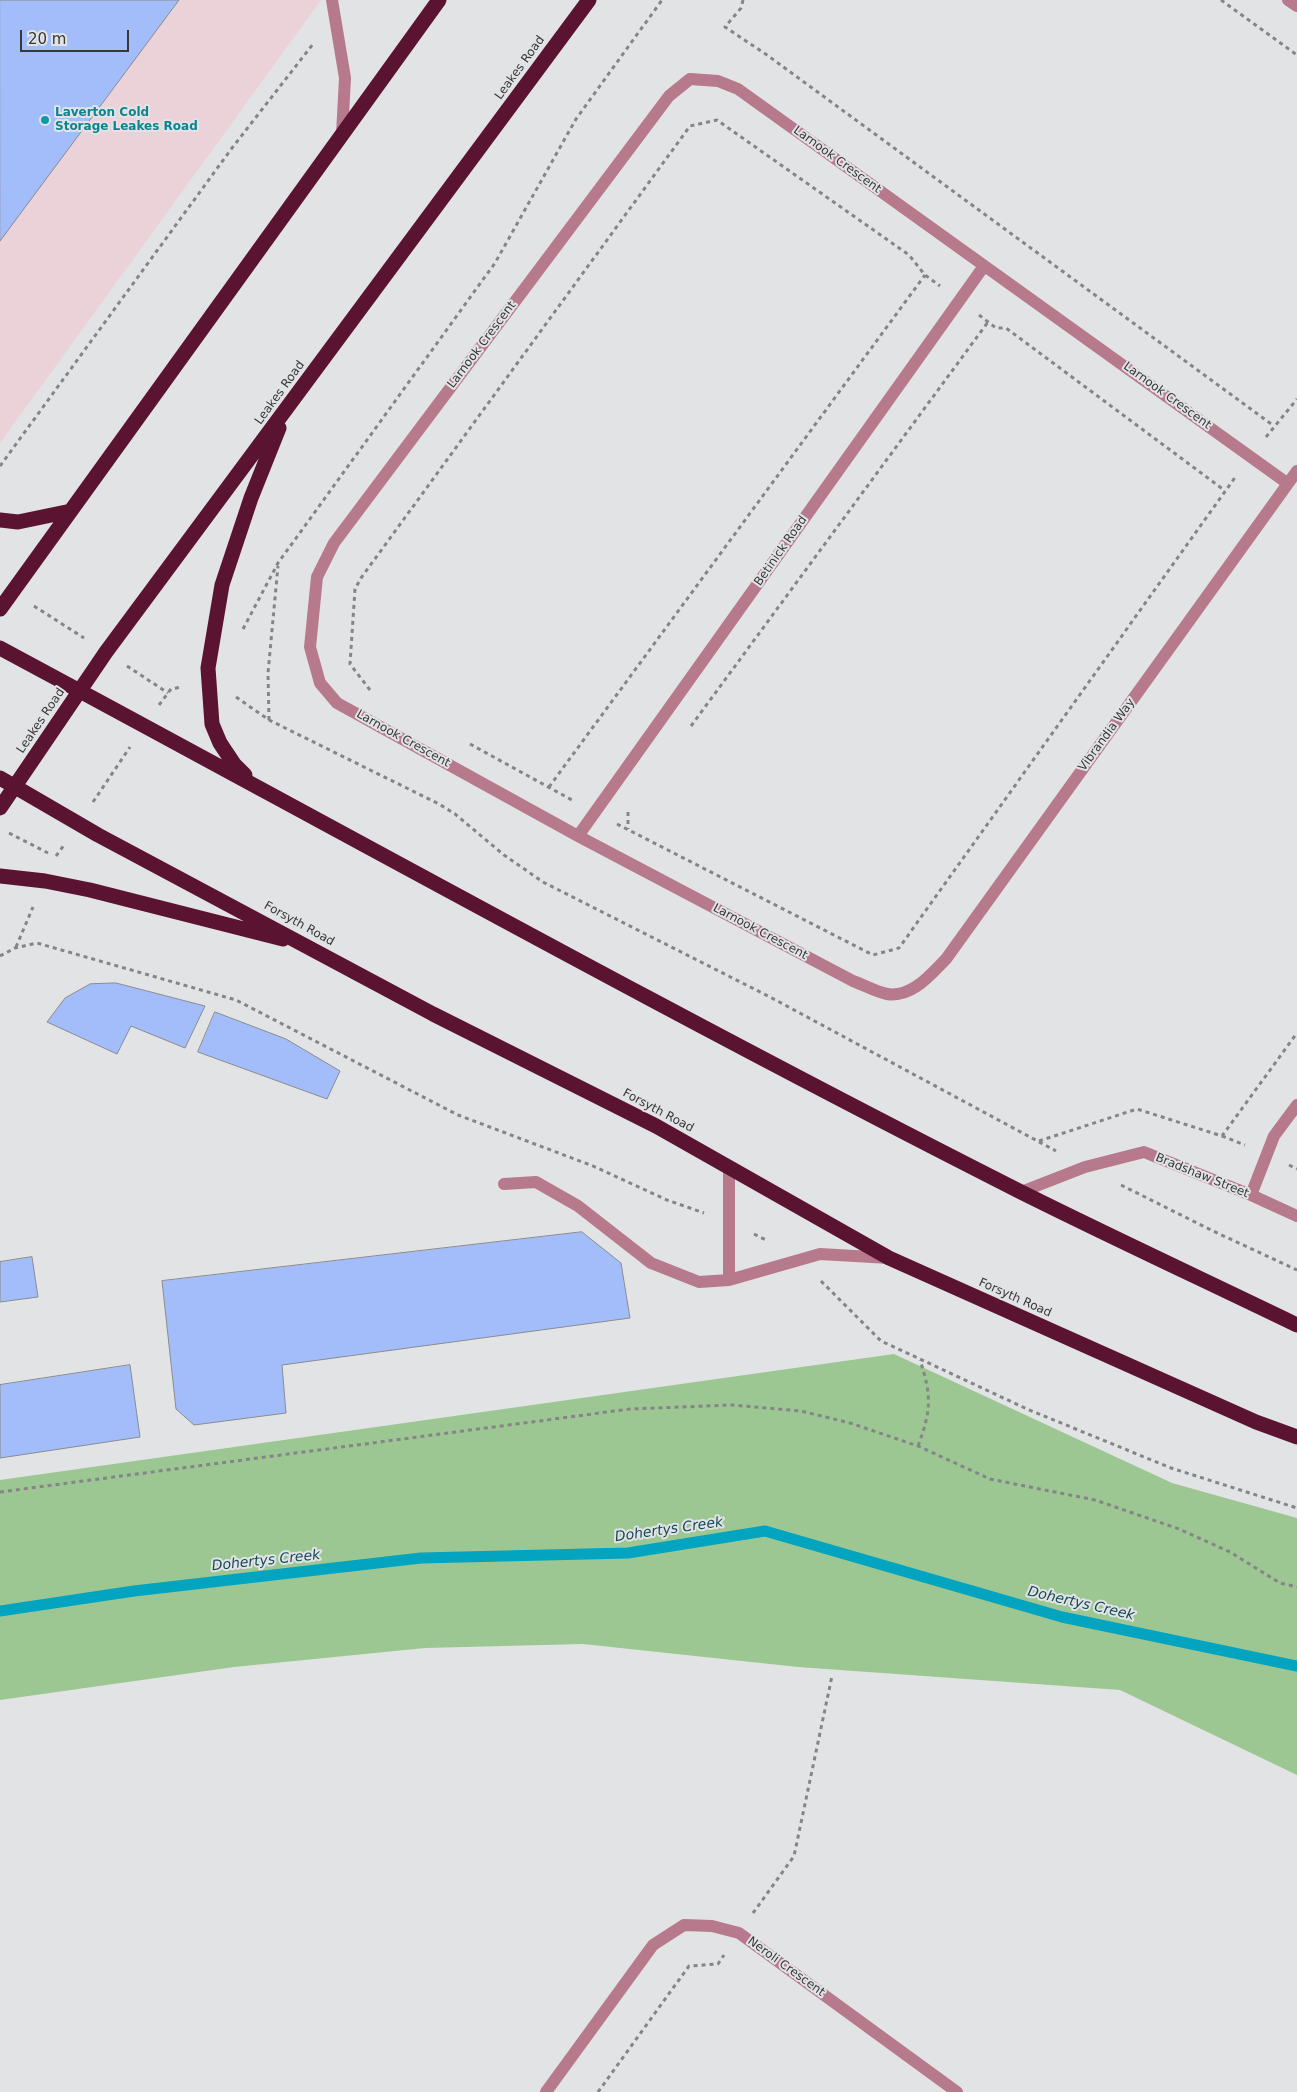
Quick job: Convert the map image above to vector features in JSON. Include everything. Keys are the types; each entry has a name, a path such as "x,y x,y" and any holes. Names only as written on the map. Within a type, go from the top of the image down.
{"highway":[{"path":"0,610 439,0"},
{"name":"Leakes Road","path":"0,808 80,691 589,0"},
{"path":"260,788 234,764 220,743 212,724 208,668 222,585 251,498 288,408"},
{"path":"0,520 18,522 71,511"},
{"path":"0,648 699,1025 1020,1192 1297,1325"},
{"name":"Forsyth Road","path":"0,778 98,835 433,1014 656,1126 889,1258 1256,1422 1297,1437"},
{"path":"0,876 45,881 90,890 306,945"}],"street":[{"path":"332,0 345,78 342,134"},
{"path":"1288,0 1297,6"},
{"name":"Larnook Crescent","path":"909,991 888,994 853,981 578,836 336,703 320,683 310,647 317,577 334,542 669,96 690,79 718,81 738,89 1287,483"},
{"name":"Betinick Road","path":"578,836 984,266"},
{"name":"Vibrandia Way","path":"909,991 926,979 946,959 1297,471"},
{"path":"1251,1195 1274,1136 1297,1105"},
{"name":"Bradshaw Street","path":"1020,1192 1085,1166 1144,1152 1251,1195 1297,1216"},
{"path":"729,1280 730,1167"},
{"path":"504,1184 536,1182 578,1206 651,1263 699,1282 729,1280 820,1254 889,1258"},
{"name":"Neroli Crescent","path":"546,2092 652,1945 684,1925 712,1926 739,1932 957,2092"}],"path":[{"path":"270,720 268,673 278,563 495,263 576,119 662,0"},
{"path":"743,0 741,8 725,27 1274,426"},
{"path":"1221,0 1297,55"},
{"path":"0,466 232,148 334,16"},
{"path":"549,787 925,275"},
{"path":"687,731 988,322"},
{"path":"231,693 270,720 439,804 455,814 504,855 543,882 770,997 1085,1166 1213,1231 1297,1270"},
{"path":"628,829 628,812 634,804"},
{"path":"8,832 55,857"},
{"path":"0,956 15,948 37,943 236,1000 458,1115 593,1166 667,1200 729,1222 768,1241 797,1260 830,1288 881,1341 1027,1409 1171,1468 1297,1508"},
{"path":"1038,1141 1137,1109 1222,1136 1297,1033"},
{"path":"918,1446 927,1423 930,1400 927,1381 920,1359"},
{"path":"0,1492 630,1409 732,1405 801,1411 850,1423 918,1446 990,1479 1095,1500 1179,1529 1230,1552 1280,1583 1297,1587"},
{"path":"598,2092 689,1966 718,1964 794,1856 832,1676"}],"shaded area":[{"path":"0,0 321,0 0,443"}],"green space":[{"path":"894,1354 1172,1483 1297,1518 1297,1775 1120,1690 798,1667 583,1644 425,1648 234,1667 0,1700 0,1480"}],"building":[{"name":"Laverton Cold Storage Leakes Road","path":"0,0 179,0 0,241"},
{"path":"116,983 205,1006 185,1048 131,1026 117,1054 47,1022 65,998 90,984"},
{"path":"215,1012 286,1039 340,1071 327,1099 198,1052"},
{"path":"582,1232 621,1263 630,1318 282,1365 286,1413 194,1425 176,1409 162,1281"},
{"path":"32,1257 38,1297 0,1302 0,1262"},
{"path":"130,1365 140,1437 0,1458 0,1385"}],"waterway":[{"name":"Dohertys Creek","path":"0,1611 134,1591 421,1558 628,1553 765,1531 1062,1617 1297,1666"}],"place":[{"name":"Laverton Cold Storage Leakes Road","path":"45,120"}]}
